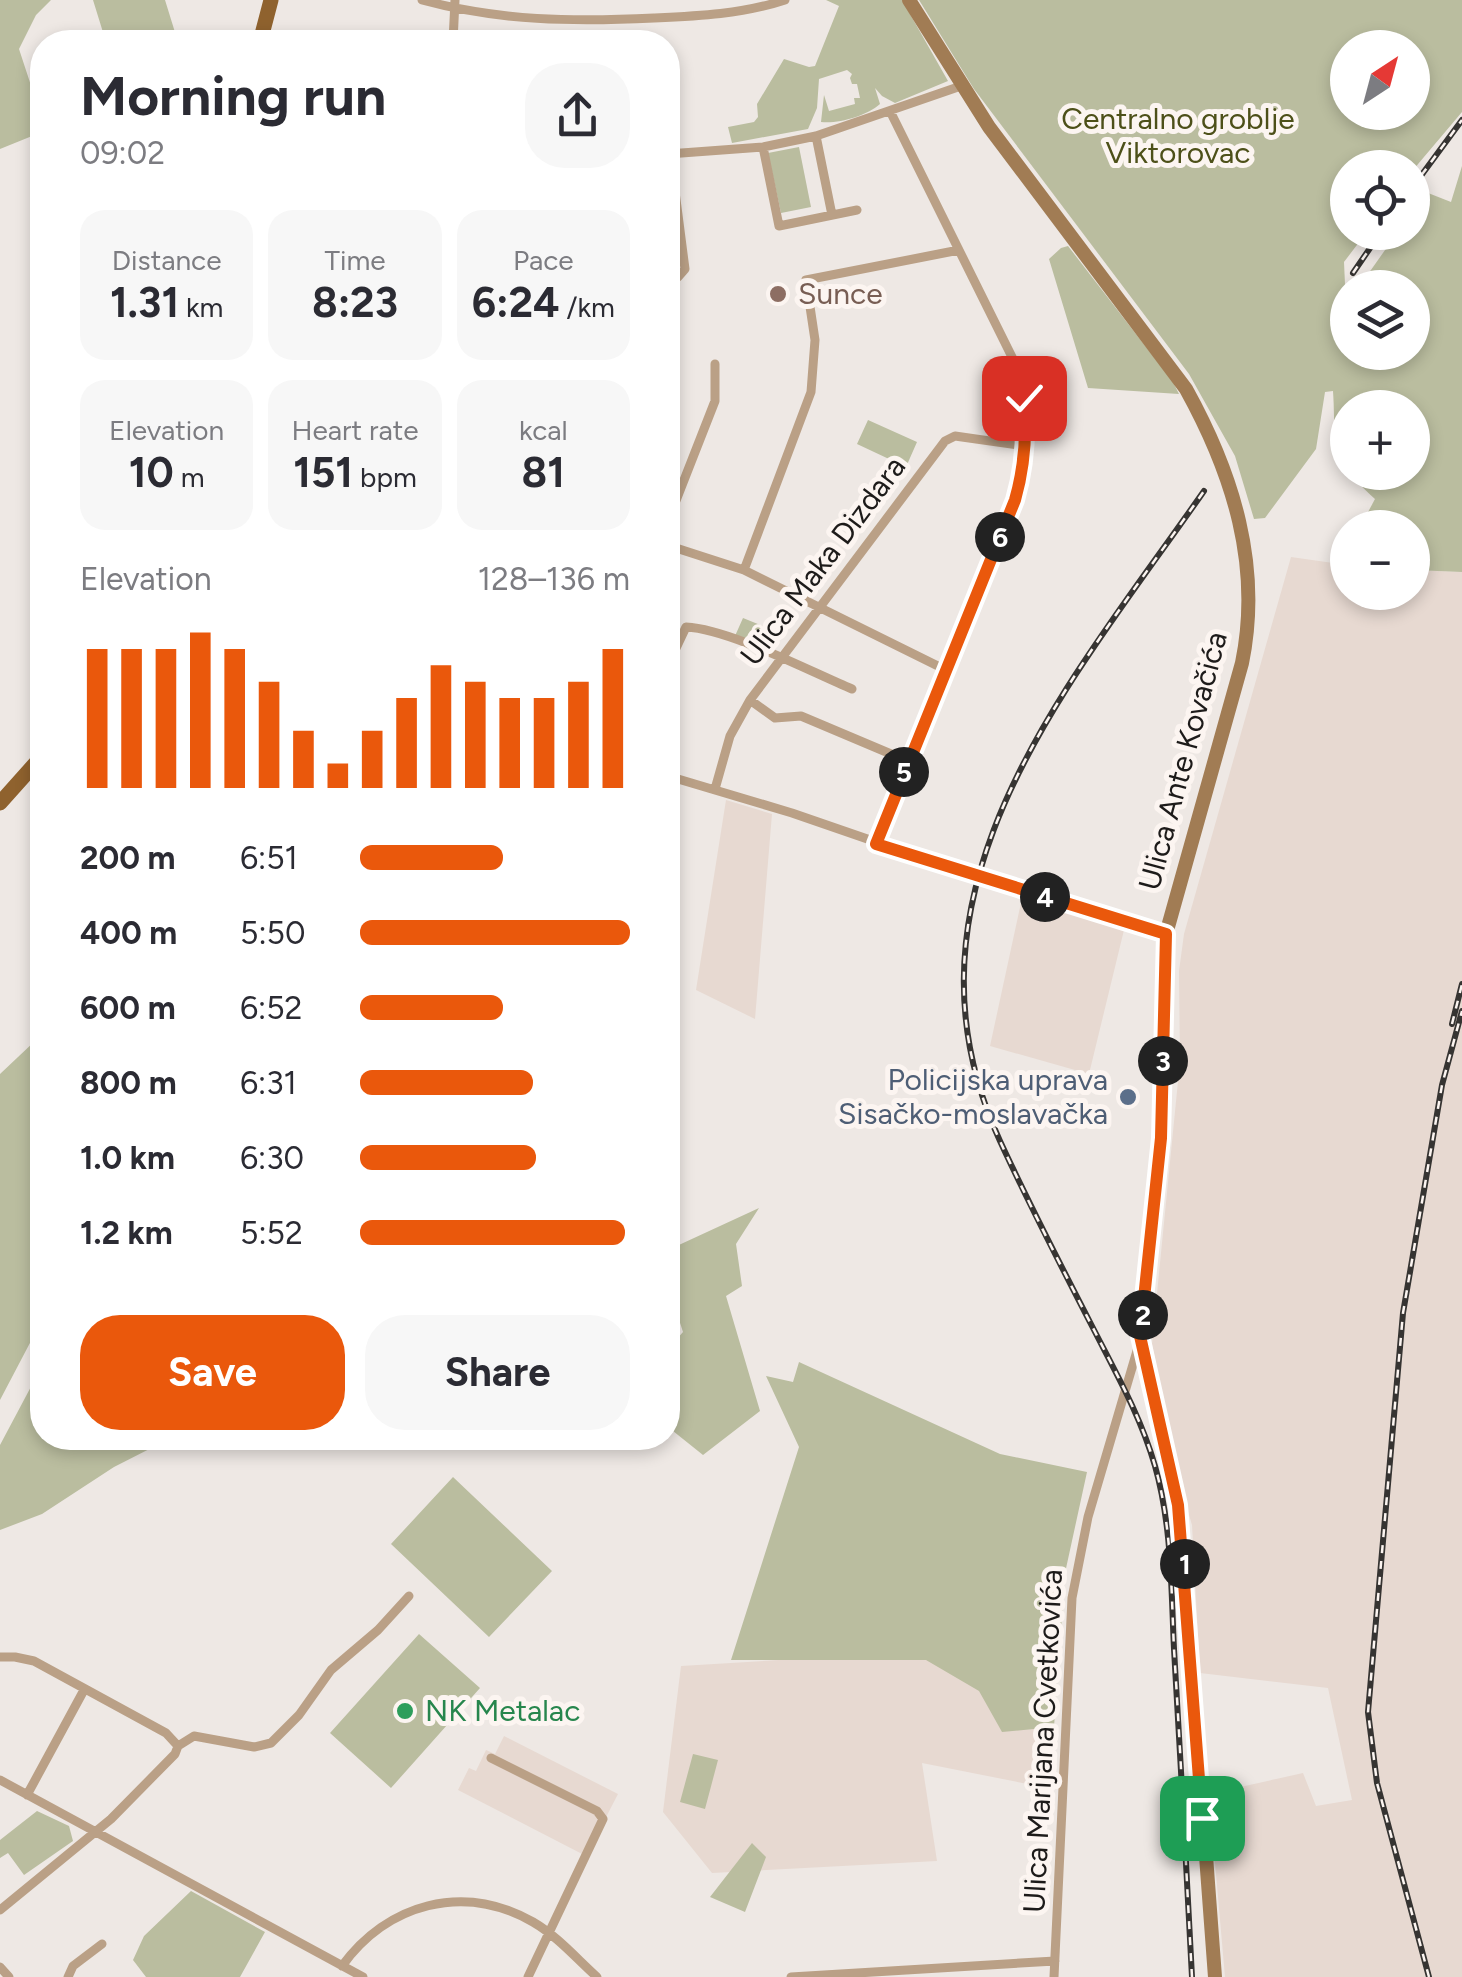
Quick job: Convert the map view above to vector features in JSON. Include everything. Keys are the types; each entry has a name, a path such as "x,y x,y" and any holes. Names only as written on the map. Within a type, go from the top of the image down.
{"main road":[{"path":"263,30 270,0"},
{"name":"Ulica Ante Kovačića","path":"909,0 960,86 1186,389 1210,435 1244,536 1250,594 1245,644 1166,934 1161,1138 1140,1336 1182,1532 1214,1977"},
{"path":"0,803 30,769"}],"street":[{"path":"422,0 514,18 572,22 711,14 785,0"},
{"path":"453,30 454,4"},
{"path":"680,153 763,147 816,136 960,86"},
{"path":"876,844 1015,500 1026,446 1022,380 890,111"},
{"path":"816,136 832,215"},
{"path":"763,147 778,226 857,210"},
{"path":"680,233 685,269 680,275"},
{"path":"744,570 811,392 815,340 806,280 960,250"},
{"path":"680,491 716,401 716,364"},
{"name":"Ulica Maka Dizdara","path":"715,789 730,736 750,700 949,437 1026,446"},
{"path":"680,549 744,570 946,670"},
{"path":"680,640 686,628 731,638 852,688"},
{"path":"750,700 775,718 801,716 891,754"},
{"path":"680,779 1166,934"},
{"name":"Ulica Marijana Cvetkovića","path":"1054,1977 1072,1598 1088,1516 1140,1336"},
{"path":"0,1910 128,1804 178,1746 199,1736 246,1746 271,1743 299,1715 332,1670 410,1596"},
{"path":"0,1658 29,1659 172,1736 178,1746"},
{"path":"27,1795 84,1690"},
{"path":"491,1758 603,1817 528,1977"},
{"path":"0,1780 363,1977"},
{"path":"342,1966 374,1929 428,1906 458,1902 490,1905 520,1915 549,1934 597,1977"},
{"path":"68,1977 74,1966 102,1944"},
{"path":"791,1977 1055,1961"},
{"path":"998,1964 998,1977"},
{"path":"0,1967 8,1977"}],"shaded area":[{"path":"1291,557 1330,563 1330,610 1430,610 1430,571 1462,572 1462,1977 1225,1977 1209,1794 1303,1773 1316,1806 1352,1800 1328,1688 1200,1673 1192,1525 1152,1344 1180,1061 1179,971 1184,934"},
{"path":"726,800 772,814 755,1019 696,990"},
{"path":"1022,898 1124,930 1089,1074 990,1046"},
{"path":"925,1651 1049,1723 1048,1788 922,1763 937,1861 712,1873 663,1812 681,1666"},
{"path":"504,1736 618,1794 586,1856 458,1790 469,1768 476,1771 486,1750 495,1754"}],"green space":[{"path":"0,0 51,0 36,15 19,49 30,82 30,137 0,149"},
{"path":"93,0 165,0 174,30 102,30"},
{"path":"826,0 902,0 948,81 895,103 875,88 880,104 874,108 844,120 821,122 824,95 829,111 855,104 854,98 860,98 857,84 852,84 852,74 847,70 819,79 817,108 808,129 732,143 728,127 754,122 758,117 757,104 784,59 815,66 839,6"},
{"name":"Centralno groblje Viktorovac","path":"919,0 1462,0 1462,112 1430,150 1330,150 1330,250 1353,250 1344,262 1344,270 1330,270 1330,370 1430,370 1430,270 1371,270 1385,250 1430,250 1430,194 1451,202 1462,166 1462,572 1430,571 1430,510 1369,510 1375,499 1366,490 1430,490 1430,390 1325,392 1316,449 1265,518 1254,519 1235,456 1189,374 974,89"},
{"path":"799,147 811,207 781,213 768,153"},
{"path":"1068,246 1179,394 1088,388 1049,259"},
{"path":"868,420 917,442 906,467 857,444"},
{"path":"743,618 778,632 766,649 735,636"},
{"path":"30,1046 30,1343 0,1400 0,1074"},
{"path":"759,1208 736,1244 742,1286 726,1296 760,1411 703,1455 680,1437 680,1244"},
{"path":"799,1362 1000,1454 1087,1472 1065,1573 1054,1727 1002,1732 979,1691 926,1660 731,1660 799,1447 766,1376 793,1382"},
{"path":"30,1389 30,1450 147,1450 42,1514 0,1530 0,1445"},
{"path":"453,1477 552,1571 489,1637 391,1544"},
{"name":"NK Metalac","path":"419,1634 480,1688 391,1788 330,1733"},
{"path":"693,1754 718,1760 705,1809 680,1802"},
{"path":"37,1811 69,1826 73,1841 24,1875 8,1853 0,1858 0,1840"},
{"path":"752,1843 766,1857 745,1912 710,1897"},
{"path":"191,1891 265,1932 240,1977 146,1977 133,1960 144,1936"}],"railway":[{"path":"1430,164 1462,120"},
{"path":"1355,270 1369,250"},
{"path":"1192,1977 1170,1557 1161,1489 1127,1395 1000,1141 970,1049 964,961 978,877 1008,795 1050,716 1099,639 1204,491"},
{"path":"1452,1024 1462,984"},
{"path":"1429,1977 1377,1783 1368,1712 1403,1313 1442,1085 1462,1011"}],"place":[{"name":"Sunce","path":"778,294"},
{"name":"Policijska uprava Sisačko-moslavačka","path":"1128,1097"},
{"name":"NK Metalac","path":"405,1711"}],"route":[{"path":"1024,398 1027,435 1015,500 876,844 1166,934 1161,1138 1140,1336 1178,1505 1202,1818"}]}
